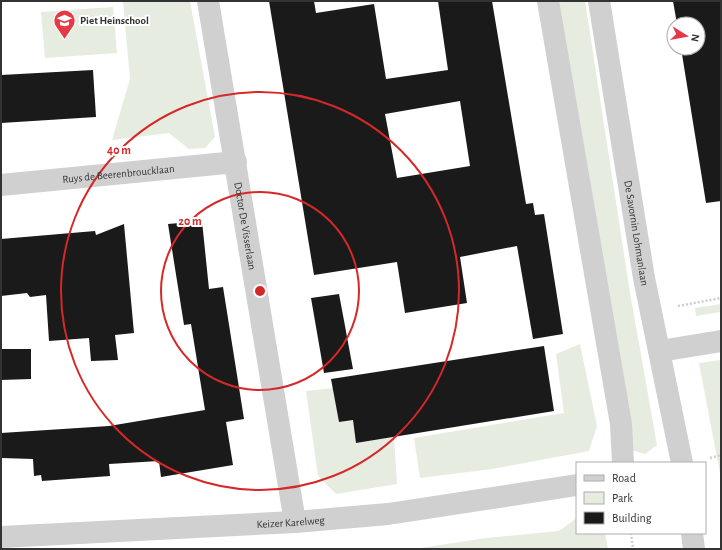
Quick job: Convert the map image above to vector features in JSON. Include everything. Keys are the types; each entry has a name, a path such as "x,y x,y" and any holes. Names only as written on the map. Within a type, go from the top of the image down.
{"street":[{"name":"Doctor De Visserlaan","path":"208,1 295,522"},
{"path":"548,1 621,424 623,462"},
{"name":"De Savornin Lohmanlaan","path":"599,1 650,312 660,351 682,462"},
{"name":"Ruys de Beerenbroucklaan","path":"1,185 236,162"},
{"path":"660,351 721,340"},
{"name":"Keizer Karelweg","path":"1,537 295,522 388,514 576,485"},
{"path":"692,534 694,549"}],"path":[{"path":"650,312 721,298"},
{"path":"631,534 634,549"}],"green space":[{"path":"123,1 190,1 215,137 205,148 189,149 169,133 112,140 130,79"},
{"path":"557,1 585,1 630,293 657,445 645,454 631,450"},
{"path":"113,7 117,53 45,58 41,12"},
{"path":"721,304 721,312 696,316 695,308"},
{"path":"580,344 597,426 589,451 492,469 420,478 414,438 564,413 556,354"},
{"path":"721,360 721,479 699,363"},
{"path":"333,388 339,422 353,420 357,443 394,437 397,484 336,494 318,476 306,391"},
{"path":"576,519 576,534 605,534 608,549 414,549 486,538 559,531"}],"building":[{"path":"269,1 314,1 316,13 374,4 386,79 448,70 438,1 492,1 526,204 533,203 535,215 544,214 563,334 533,339 517,246 460,257 467,303 405,313 397,262 314,275","holes":["460,101 470,166 397,178 385,114"]},
{"path":"673,1 721,1 721,201 706,203 682,56 706,56 706,16 676,16"},
{"path":"93,70 96,117 1,123 1,75"},
{"path":"202,221 209,289 223,287 244,419 226,422 233,465 161,477 159,461 109,464 110,476 42,481 41,475 34,476 33,459 1,458 1,433 109,426 205,410 191,324 184,325 168,224"},
{"path":"124,224 134,333 115,335 118,360 91,361 89,338 49,341 46,295 30,297 27,293 1,296 1,239 95,231 96,235"},
{"path":"339,294 353,369 324,373 311,298"},
{"path":"544,346 554,411 356,443 353,420 339,422 331,379"},
{"path":"1,349 31,349 31,379 1,380"}],"place":[{"name":"Piet Heinschool","path":"64,40"}]}
